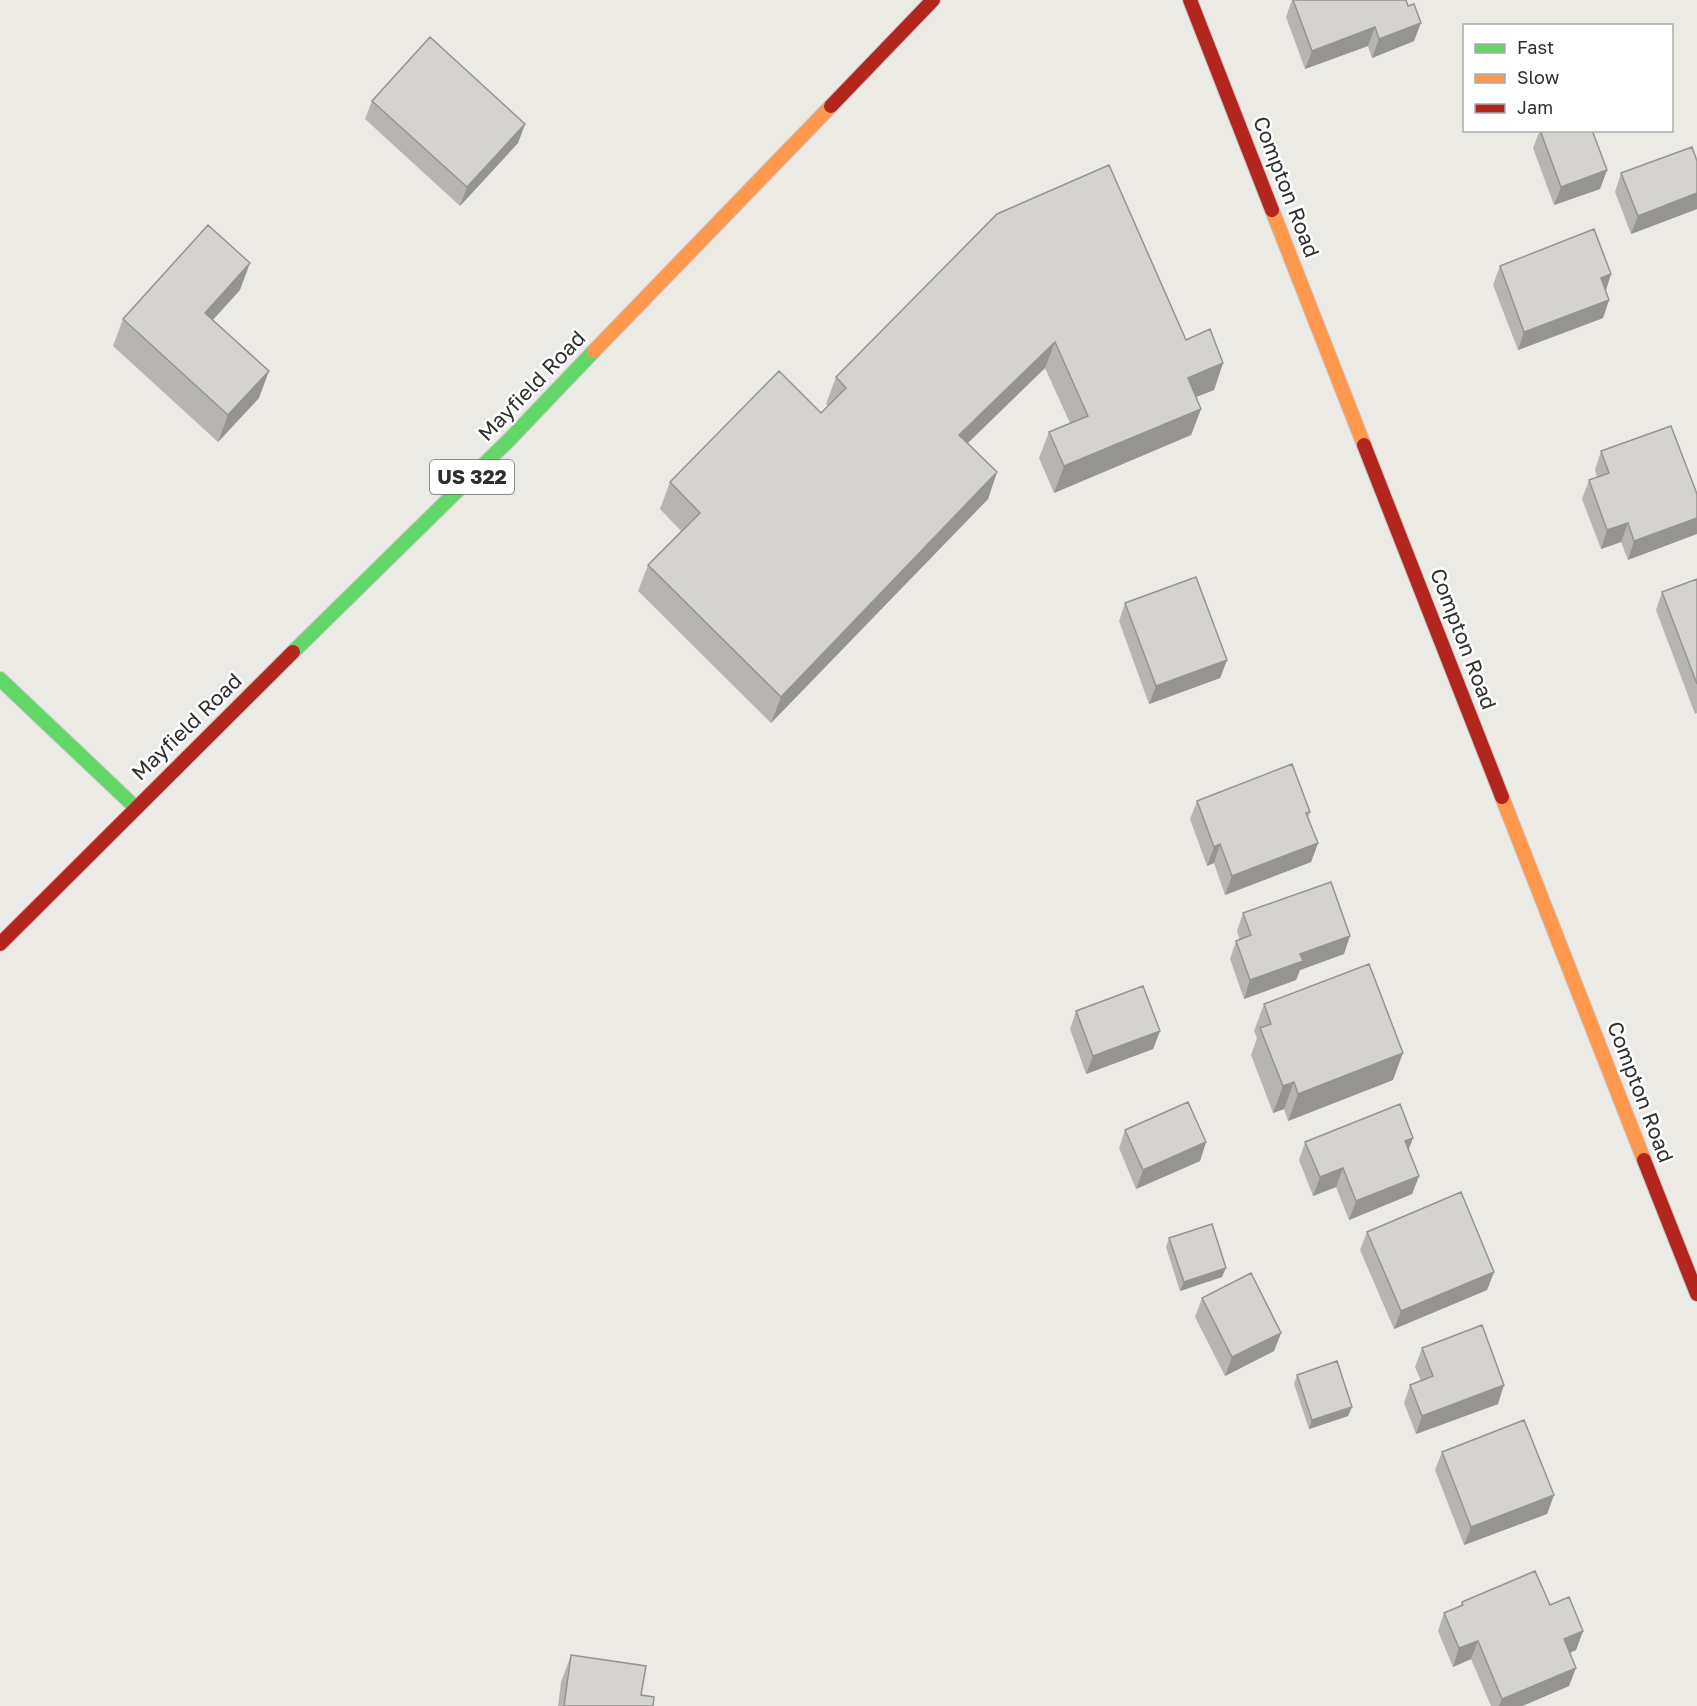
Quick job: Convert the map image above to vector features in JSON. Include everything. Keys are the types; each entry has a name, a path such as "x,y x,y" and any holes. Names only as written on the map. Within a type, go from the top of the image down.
{"street":[{"name":"Mayfield Road","path":"0,945 135,807 510,439 933,0"},
{"name":"Compton Road","path":"1190,0 1697,1294"},
{"path":"0,679 135,807"}],"building":[{"path":"1293,0 1406,0 1408,6 1414,4 1421,23 1379,39 1375,27 1312,51"},
{"path":"430,37 525,124 467,187 372,101"},
{"path":"1541,132 1593,132 1607,170 1561,187"},
{"path":"1692,147 1697,161 1697,193 1638,216 1621,173"},
{"path":"1109,165 1186,340 1210,329 1223,363 1188,378 1201,409 1064,466 1049,432 1088,416 1055,342 959,435 997,472 781,697 648,565 700,513 670,482 779,371 821,413 846,388 836,377 997,214"},
{"path":"208,225 250,263 205,313 269,371 228,415 123,319"},
{"path":"1594,229 1611,274 1601,278 1609,300 1524,332 1500,266"},
{"path":"1671,426 1697,494 1697,518 1634,541 1628,523 1607,530 1589,480 1609,473 1601,451"},
{"path":"1196,577 1227,660 1156,686 1125,603"},
{"path":"1697,579 1697,684 1662,592"},
{"path":"1292,764 1310,812 1306,813 1318,843 1232,876 1220,844 1214,847 1197,801"},
{"path":"1331,882 1350,936 1300,954 1303,961 1250,980 1236,941 1251,935 1243,913"},
{"path":"1369,964 1403,1053 1298,1094 1294,1082 1283,1086 1260,1028 1271,1024 1264,1004"},
{"path":"1143,986 1160,1031 1093,1056 1076,1011"},
{"path":"1188,1102 1206,1142 1143,1170 1125,1130"},
{"path":"1400,1104 1413,1138 1405,1141 1419,1176 1356,1201 1343,1168 1320,1177 1305,1142"},
{"path":"1461,1192 1494,1272 1401,1311 1367,1232"},
{"path":"1212,1224 1226,1268 1184,1282 1169,1238"},
{"path":"1251,1273 1281,1333 1232,1357 1202,1298"},
{"path":"1482,1325 1504,1385 1422,1416 1410,1385 1433,1376 1422,1348"},
{"path":"1337,1361 1352,1407 1312,1420 1297,1375"},
{"path":"1524,1420 1554,1495 1471,1527 1442,1452"},
{"path":"1535,1571 1550,1605 1569,1597 1583,1631 1564,1639 1576,1668 1502,1699 1478,1641 1459,1648 1444,1613 1463,1605 1462,1602"},
{"path":"571,1655 646,1666 641,1695 654,1697 653,1706 564,1706"}],"traffic: fast":[{"path":"293,652 510,439 594,351"},
{"path":"0,679 135,807"}],"traffic: slow":[{"path":"594,351 831,106"},
{"path":"1272,210 1364,445"},
{"path":"1502,797 1644,1160"}],"traffic: jam":[{"path":"831,106 933,0"},
{"path":"1190,0 1272,210"},
{"path":"1364,445 1502,797"},
{"path":"0,944 293,652"},
{"path":"1644,1160 1697,1294"}]}
